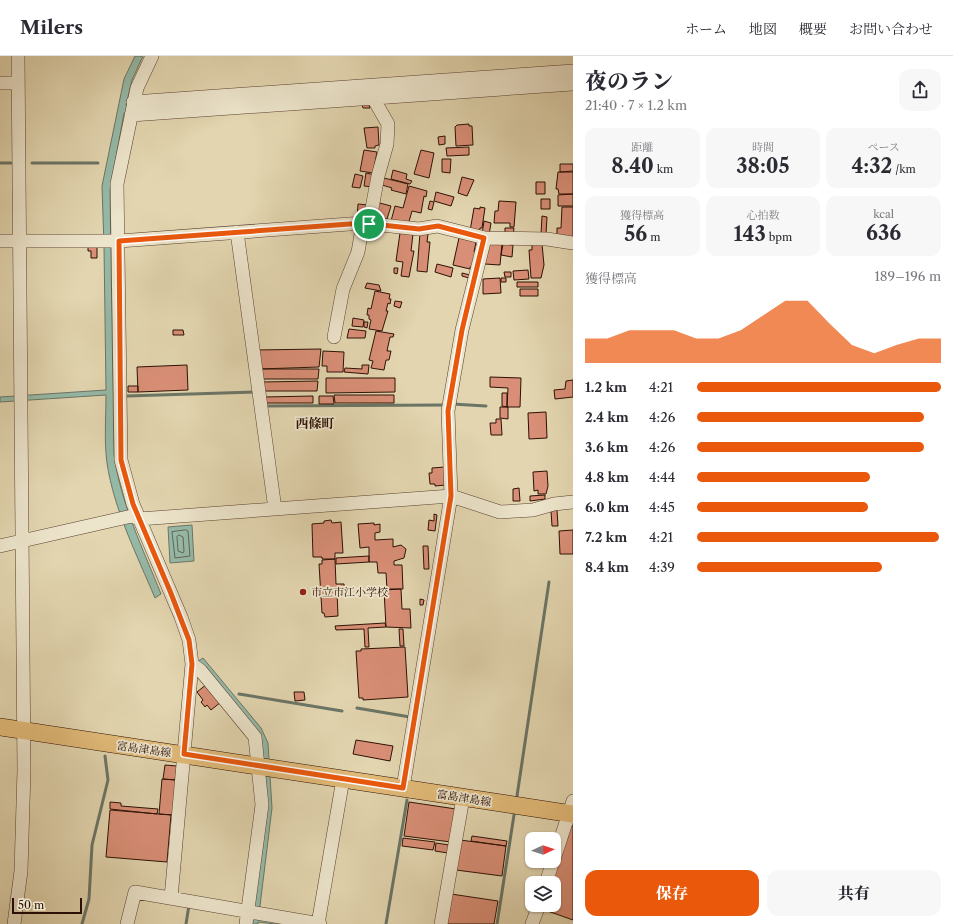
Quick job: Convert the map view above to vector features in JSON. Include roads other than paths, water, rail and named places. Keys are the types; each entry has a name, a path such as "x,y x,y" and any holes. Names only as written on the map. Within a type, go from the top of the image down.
{"main road":[{"name":"富島津島線","path":"0,727 184,754 463,798 572,810"}],"street":[{"path":"14,924 21,871 23,821 18,56"},
{"path":"152,56 136,88 117,184 112,241 121,460 130,517 181,617 189,640 192,664 171,898"},
{"path":"132,108 573,71"},
{"path":"0,83 18,83"},
{"path":"132,108 373,98 573,84"},
{"path":"334,337 343,289 358,252 388,138 388,124 373,98"},
{"path":"0,242 112,241 366,224 419,229 438,226 484,238 547,239 573,243"},
{"path":"236,232 275,509"},
{"path":"403,788 451,496 448,411 462,330 484,238"},
{"path":"0,546 130,517 275,509 451,496 500,512 533,510 554,504 573,502"},
{"path":"192,664 201,671 255,737 262,767 260,780 262,805 250,915"},
{"path":"127,924 135,892 250,915 319,924 343,779"},
{"path":"441,924 463,798"},
{"path":"561,841 572,810"},
{"path":"532,924 536,912"}],"water":[{"path":"135,56 143,56 132,80 126,105 573,74 573,81 124,113 110,190 114,455 117,473 127,509 161,594 155,598 127,532 110,481 107,463 105,429 106,395 0,402 0,397 106,390 102,186 124,79"},
{"path":"192,525 194,561 170,563 168,527"},
{"path":"203,658 261,728 268,743 272,808 259,914 305,924 275,924 258,922 258,924 249,924 259,743 197,662"}],"waterway":[{"path":"0,163 11,163"},
{"path":"32,163 98,163"},
{"path":"127,396 255,392"},
{"path":"452,404 486,406"},
{"path":"263,406 444,405"},
{"path":"517,796 549,582"},
{"path":"239,694 342,711"},
{"path":"357,708 410,717"},
{"path":"82,924 89,899 92,845 108,780 105,756"},
{"path":"386,924 407,800"},
{"path":"497,924 514,815"},
{"path":"186,924 189,905"}],"place":[{"name":"市立市江小学校","path":"303,592"}],"district":[{"name":"西條町","path":"315,423"}]}
